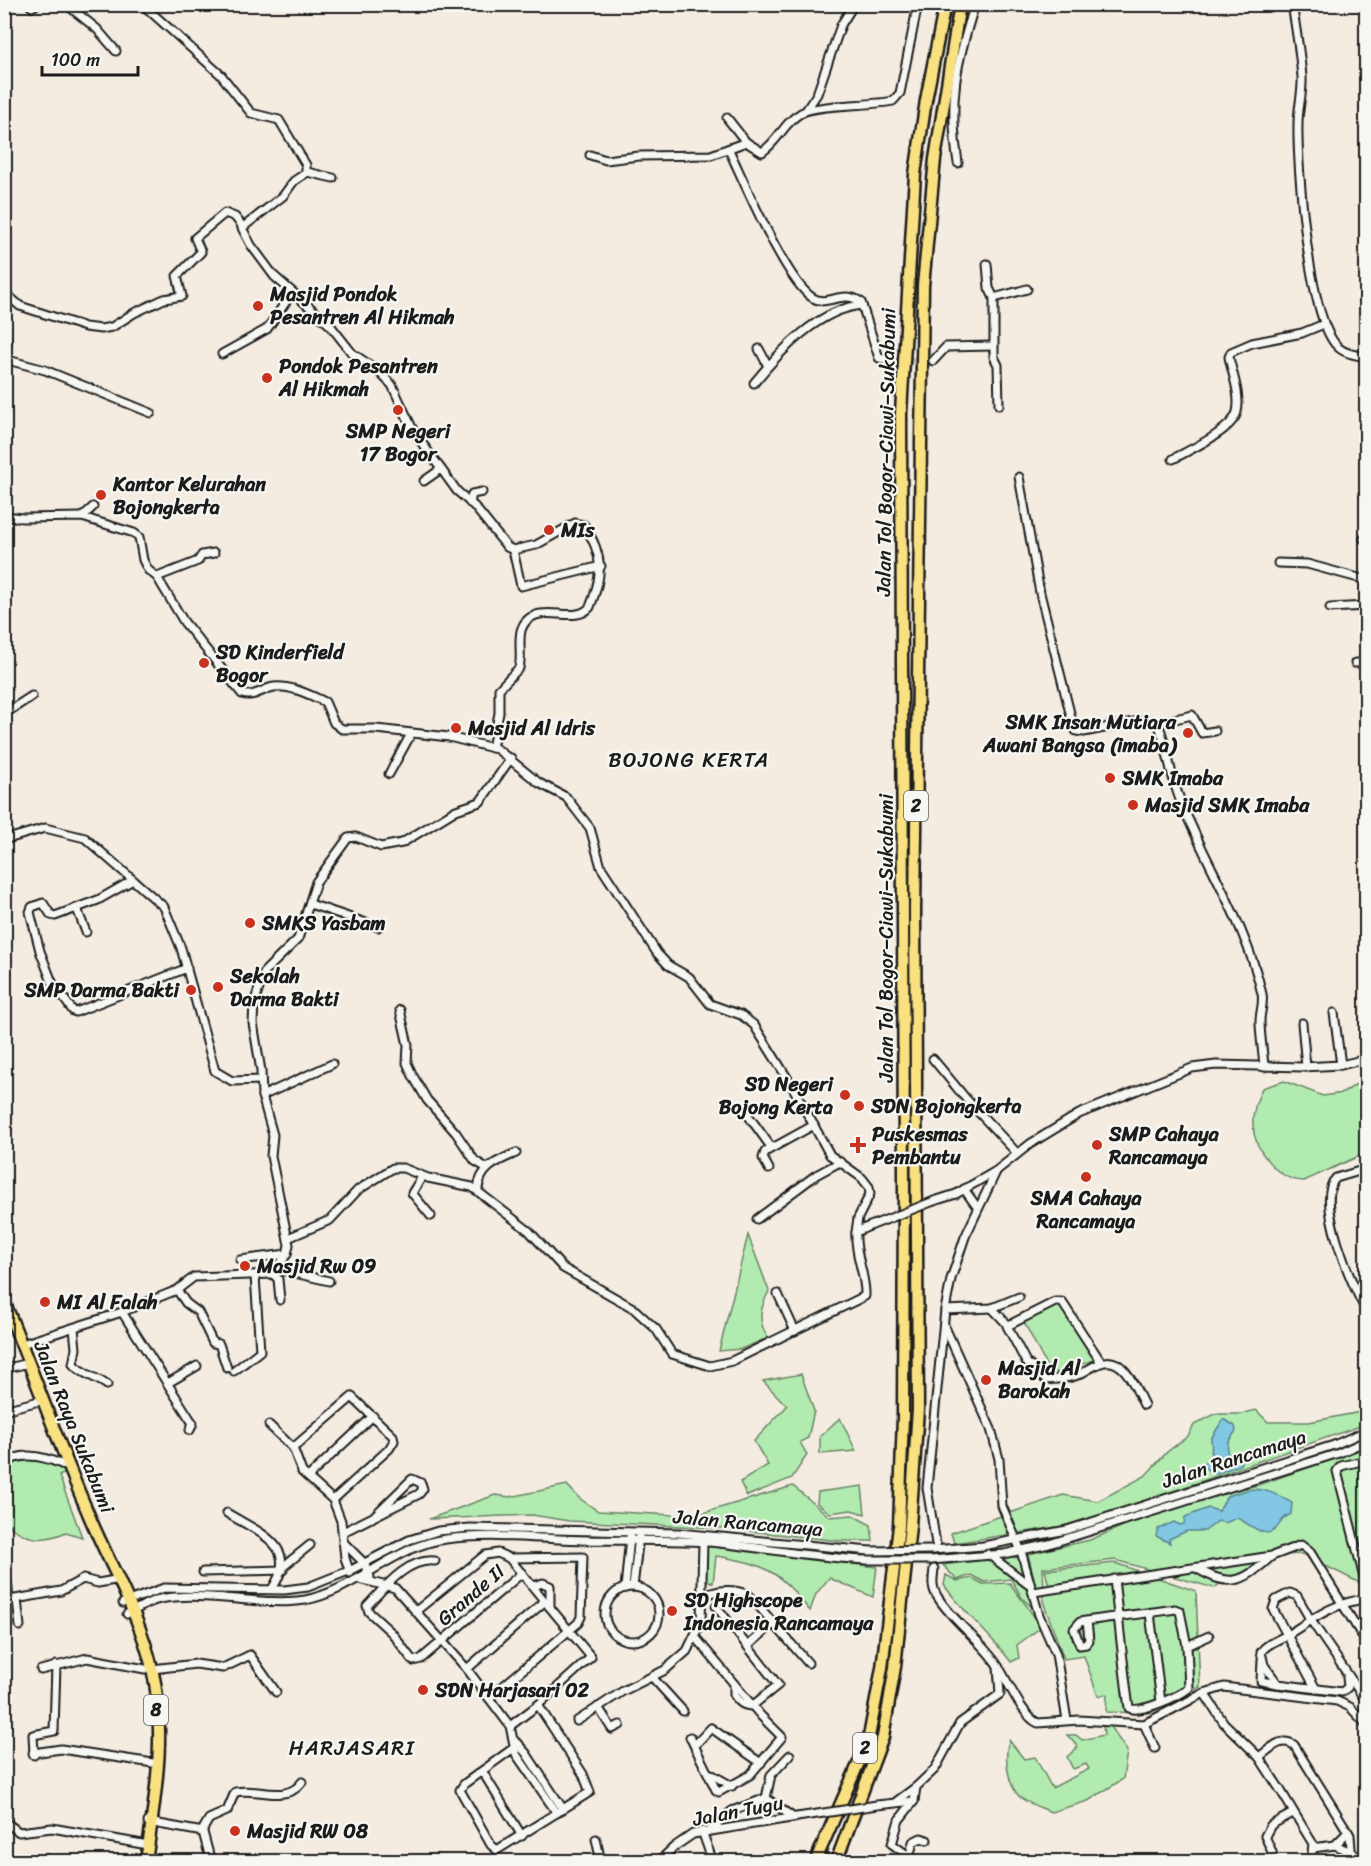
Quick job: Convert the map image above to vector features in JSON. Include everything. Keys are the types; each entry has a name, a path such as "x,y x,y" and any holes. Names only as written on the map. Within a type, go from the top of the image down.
{"highway":[{"name":"Jalan Tol Bogor–Ciawi–Sukabumi","path":"815,1862 868,1742 888,1626 899,1526 903,1417 904,747 901,413 915,174 926,100 945,4"},
{"name":"Jalan Tol Bogor–Ciawi–Sukabumi","path":"836,1862 883,1737 900,1628 918,1409 915,911 923,297 935,159 960,4"},
{"name":"Jalan Raya Sukabumi","path":"4,1301 128,1607 149,1669 159,1747 151,1823 140,1862"},
{"name":"Jalan Raya Sukabumi","path":"111,1566 128,1607"},
{"name":"Jalan Raya Sukabumi","path":"149,1669 153,1763 151,1823"},
{"name":"Jalan Raya Sukabumi","path":"145,1846 146,1862"}],"street":[{"path":"29,4 32,7 37,4"},
{"path":"66,4 97,29 116,51"},
{"path":"142,4 221,75 253,115 271,116 279,120 306,165 307,172"},
{"path":"807,110 822,84 841,25 854,4"},
{"path":"727,118 746,142 764,152 782,134 791,120 807,110 880,103 897,99 918,4"},
{"path":"958,163 952,126 957,60 975,4"},
{"path":"1292,4 1302,79 1298,148 1305,232 1324,324 1340,349 1366,357"},
{"path":"590,155 606,160 639,156 711,155 746,142"},
{"path":"729,150 787,267 808,293 823,300 843,295 853,297 862,305 879,358 890,360"},
{"path":"307,172 333,178"},
{"path":"243,227 280,198 307,172"},
{"path":"4,292 20,306 85,327 107,329 164,299 182,296 177,276 201,252 195,238 225,213 235,217 243,227 244,233 259,258 292,293 330,324 355,356 388,380 397,392 412,429 457,491 471,503 504,543 513,550 521,586 601,566"},
{"path":"987,264 989,288 994,298 993,346 994,360 998,365 999,405"},
{"path":"994,298 1027,290"},
{"path":"222,354 267,329 292,293"},
{"path":"754,383 788,345 821,321 844,308 862,305"},
{"path":"1173,459 1212,437 1235,417 1238,400 1229,357 1231,352 1241,346 1302,333 1324,324"},
{"path":"4,325 7,344 4,358 45,370 151,413"},
{"path":"933,361 946,347 993,346"},
{"path":"759,349 768,366"},
{"path":"424,482 441,469"},
{"path":"1019,477 1040,592 1076,731 1084,732 1144,720 1158,723 1192,715 1202,734 1215,730"},
{"path":"471,503 472,494 482,492"},
{"path":"82,517 93,507"},
{"path":"4,516 82,517 134,533 140,540 145,565 152,575 157,577 182,620 242,694 252,695 269,688 287,687 325,702 334,723 340,728 456,738 492,748 511,758 537,781 562,794 591,830 601,867 657,953 668,965 689,977 710,1004 741,1015 754,1025 830,1155 862,1178 870,1190 858,1218 855,1244 866,1296 719,1366 695,1363 677,1357 669,1350 655,1328 633,1308 563,1268 529,1231 478,1189 422,1177 403,1168 392,1168 358,1190 330,1220 288,1238"},
{"path":"492,748 499,713 499,689 502,683 515,675 520,666 521,628 536,615 579,614 587,610 601,566 592,538 584,525 579,522 536,545 513,550"},
{"path":"157,577 198,561 202,555 214,552"},
{"path":"1278,563 1299,562 1366,580"},
{"path":"1330,609 1366,606"},
{"path":"1355,663 1366,663"},
{"path":"4,714 32,696"},
{"path":"1158,723 1181,803 1197,842 1219,879 1252,958 1263,998 1260,1020 1264,1066"},
{"path":"389,774 411,734"},
{"path":"275,1271 287,1254 288,1238 271,1156 273,1135 262,1096 253,1023 256,996 265,971 298,939 316,882 348,838 356,837 381,847 396,845 412,838 456,810 480,802 511,758"},
{"path":"4,840 45,828 85,838 164,907 177,935 214,1071 232,1081 261,1080"},
{"path":"133,880 98,900 53,916 45,904 41,903 32,907 30,910 40,951 52,982 74,1012 187,968"},
{"path":"310,904 378,927"},
{"path":"77,909 87,932"},
{"path":"400,1010 408,1045 407,1063 413,1076 431,1107 456,1132 475,1161 487,1168"},
{"path":"1334,1013 1341,1065"},
{"path":"1302,1023 1306,1067"},
{"path":"933,1059 967,1100 1017,1153"},
{"path":"856,1232 964,1189 996,1171 1017,1153 1079,1114 1192,1068 1216,1065 1306,1067 1341,1065 1366,1059"},
{"path":"262,1096 332,1064"},
{"path":"745,1111 771,1147"},
{"path":"769,1169 763,1156 771,1147 814,1125"},
{"path":"478,1189 479,1181 487,1168 516,1153"},
{"path":"757,1220 816,1175 840,1162"},
{"path":"1366,1169 1336,1178 1331,1185 1330,1198 1343,1259 1366,1310"},
{"path":"934,1547 927,1488 945,1310 951,1279 977,1207 996,1171"},
{"path":"422,1177 412,1193 431,1216"},
{"path":"964,1189 977,1207"},
{"path":"240,1260 287,1254"},
{"path":"275,1271 280,1300"},
{"path":"22,1344 122,1312 177,1290 194,1277 255,1276 275,1271 329,1281"},
{"path":"177,1290 186,1303 198,1312 213,1343 219,1344 231,1369 260,1351 255,1276"},
{"path":"778,1294 795,1331"},
{"path":"945,1310 992,1308 1019,1297"},
{"path":"1008,1325 1055,1302 1062,1302 1101,1362"},
{"path":"992,1308 1008,1325 1026,1362 1047,1380 1074,1376 1101,1362 1112,1362 1121,1367 1144,1405"},
{"path":"122,1312 193,1423 190,1430"},
{"path":"944,1325 991,1430 999,1459 1001,1503 1021,1551 1029,1585"},
{"path":"74,1328 76,1349 73,1364 78,1369 96,1376 106,1385"},
{"path":"4,1369 29,1363"},
{"path":"168,1383 197,1366"},
{"path":"293,1448 350,1397 354,1397 393,1436 393,1444 333,1500"},
{"path":"4,1410 43,1401"},
{"path":"308,1477 373,1416"},
{"path":"268,1425 293,1448 300,1468 333,1500 343,1533 348,1571 359,1579 389,1585 416,1611 466,1669 510,1726 515,1744 560,1811"},
{"name":"Jalan Rancamaya","path":"128,1607 170,1597 304,1600 332,1592 420,1545 448,1539 729,1536 870,1551 983,1546 1017,1541 1094,1522 1343,1442 1366,1431"},
{"name":"Jalan Rancamaya","path":"128,1607 164,1588 272,1589 313,1586 409,1540 447,1530 494,1527 703,1542 798,1556 868,1560 931,1560 989,1556 1042,1546 1339,1453 1366,1441"},
{"path":"4,1464 24,1455 58,1462 70,1468"},
{"path":"1366,1460 1341,1466 1337,1471 1366,1586"},
{"path":"343,1533 419,1494 423,1489 421,1483 411,1479 372,1518"},
{"path":"227,1513 274,1544 280,1552 283,1568"},
{"path":"633,1587 634,1536"},
{"path":"625,1588 634,1536"},
{"path":"1039,1536 1042,1546"},
{"path":"344,1542 364,1563 373,1582"},
{"path":"577,1721 682,1657 696,1638 701,1622 703,1598 703,1542"},
{"path":"272,1589 283,1568 310,1545"},
{"path":"1196,1567 1217,1579 1234,1581 1253,1572 1272,1556 1296,1545 1306,1548 1344,1602 1366,1642"},
{"path":"983,1546 989,1556 1029,1585 1034,1592 1042,1623 1056,1654 1067,1720"},
{"path":"416,1611 481,1557 498,1553 509,1558 590,1653 591,1659 510,1726"},
{"path":"1034,1592 1272,1556"},
{"path":"489,1698 569,1630 581,1617 583,1557 509,1558"},
{"path":"389,1585 415,1563 435,1561"},
{"path":"203,1572 283,1568"},
{"path":"934,1569 933,1583 936,1596 998,1666 1034,1721 1067,1720 1144,1724 1204,1693 1233,1687 1337,1701 1350,1707 1366,1724"},
{"name":"Grande II","path":"389,1585 369,1604 368,1610 392,1633 411,1660 419,1660 522,1573"},
{"path":"10,1600 61,1591 83,1579 98,1583 115,1580"},
{"path":"1087,1621 1119,1618 1175,1609 1180,1611 1187,1646 1189,1688 1161,1702 1136,1710 1129,1708 1119,1618 1114,1579"},
{"path":"7,1580 10,1600 20,1626"},
{"path":"466,1669 548,1604 550,1586 543,1583 533,1586"},
{"path":"633,1587 649,1592 658,1606 659,1614 654,1630 640,1639 631,1640 616,1635 606,1621 607,1604 612,1597 625,1588 633,1587"},
{"path":"703,1598 717,1591 746,1594 808,1662"},
{"path":"1316,1689 1273,1609 1276,1600 1290,1593 1295,1594 1366,1701"},
{"path":"1347,1675 1348,1687 1344,1691 1278,1684 1262,1660 1261,1652 1310,1619 1344,1602 1366,1599"},
{"path":"716,1606 778,1683 776,1688 752,1706"},
{"path":"1150,1612 1161,1702"},
{"path":"749,1645 773,1624"},
{"path":"1187,1646 1209,1636"},
{"path":"690,1737 717,1791 732,1786 750,1775 782,1737 752,1706 696,1638"},
{"path":"41,1670 87,1658 149,1669 196,1664 223,1668 250,1654 276,1692"},
{"path":"56,1665 54,1731 34,1735 34,1755 61,1749 153,1763"},
{"path":"897,1801 934,1770 955,1730 969,1716 1000,1694 998,1666"},
{"path":"652,1677 683,1711"},
{"path":"1204,1693 1224,1723 1259,1757 1313,1848 1311,1862"},
{"path":"515,1744 460,1790 493,1848 502,1848 522,1836 587,1795 590,1789 538,1705"},
{"path":"598,1707 612,1729 620,1725"},
{"path":"1144,1724 1155,1748"},
{"path":"695,1745 711,1728 761,1763"},
{"path":"24,1740 33,1740"},
{"path":"1259,1757 1281,1741 1288,1741 1294,1745 1348,1832 1352,1857"},
{"path":"766,1798 771,1775 790,1755"},
{"path":"482,1771 522,1836"},
{"path":"709,1773 732,1786"},
{"path":"202,1831 209,1819 227,1811 235,1792 286,1792 298,1787 302,1782"},
{"path":"915,1787 914,1801 899,1820 891,1839 894,1848 908,1860 914,1842 921,1838 927,1840"},
{"path":"766,1798 795,1817"},
{"path":"711,1829 732,1811 766,1798"},
{"path":"897,1801 914,1801"},
{"name":"Jalan Tugu","path":"658,1862 684,1839 702,1831 897,1801"},
{"path":"1271,1862 1272,1851 1265,1836 1268,1829 1293,1813"},
{"path":"4,1821 19,1832 30,1832 44,1827 60,1828 145,1846"},
{"path":"151,1823 202,1831 206,1836 212,1862"},
{"path":"702,1831 713,1862"},
{"path":"1313,1848 1335,1845 1348,1832"},
{"path":"596,1839 601,1862"},
{"path":"1335,1845 1352,1857"}],"green space":[{"path":"1366,1078 1366,1153 1304,1181 1285,1176 1269,1162 1254,1135 1253,1125 1254,1111 1262,1088 1284,1081 1323,1096 1343,1093"},
{"path":"748,1235 769,1291 761,1314 762,1326 768,1338 741,1349 719,1351"},
{"path":"1059,1303 1099,1358 1057,1373 1047,1367 1023,1320"},
{"path":"801,1374 814,1411 808,1438 800,1442 807,1455 792,1478 747,1496 740,1482 768,1465 754,1441 787,1406 763,1381"},
{"path":"1256,1410 1268,1422 1309,1422 1366,1411 1366,1424 1110,1513 1063,1526 954,1543 951,1533 1063,1495 1098,1501 1145,1476 1167,1452 1188,1436 1194,1425 1215,1414 1241,1414"},
{"path":"840,1418 856,1451 820,1454 820,1436"},
{"path":"1366,1448 1366,1586 1302,1554 1262,1556 1240,1584 1226,1580 1214,1588 1115,1560 1043,1568 1044,1591 1037,1590 1028,1554 1090,1540 1168,1507 1258,1485"},
{"path":"24,1454 44,1458 66,1473 59,1476 82,1537 66,1532 49,1538 34,1538 20,1533 5,1522 4,1458"},
{"path":"567,1485 579,1498 598,1511 693,1516 793,1486 830,1517 852,1515 871,1525 873,1541 840,1541 721,1528 569,1521 532,1515 429,1519 495,1495 510,1497"},
{"path":"862,1486 865,1514 851,1510 830,1513 817,1503 818,1492"},
{"path":"706,1546 877,1567 873,1597 829,1578 816,1594 810,1611 780,1578 760,1566 716,1556 713,1583 705,1579"},
{"path":"998,1556 1020,1558 1038,1613 1022,1598 1011,1579 984,1582 971,1575 957,1580 943,1565"},
{"path":"1115,1563 1196,1591 1200,1687 1150,1713 1106,1712 1107,1694 1098,1696 1084,1656 1064,1659 1043,1601 1043,1595 1050,1591 1045,1570"},
{"path":"946,1575 957,1581 972,1578 983,1584 1010,1583 1040,1628 1017,1645 1019,1658 1011,1662 960,1605 944,1585"},
{"path":"1103,1725 1109,1725 1127,1751 1123,1779 1088,1801 1051,1812 1028,1802 1016,1793 1008,1771 1009,1740 1024,1759 1035,1757 1052,1788 1089,1769 1086,1764 1073,1769 1067,1757 1078,1747 1067,1735 1076,1735 1082,1740 1104,1735"}],"water":[{"path":"1223,1419 1235,1426 1236,1431 1228,1442 1227,1454 1238,1453 1242,1458 1240,1465 1215,1474 1203,1467 1203,1464 1210,1456 1211,1439"},
{"path":"1247,1490 1271,1492 1282,1497 1292,1503 1291,1514 1269,1533 1260,1531 1237,1518 1225,1523 1218,1521 1205,1531 1187,1531 1169,1539 1170,1543 1156,1536 1158,1529 1174,1522 1184,1524 1185,1517 1208,1508 1219,1511 1227,1496"}],"tunnel":[{"path":"890,360 933,361"}],"place":[{"name":"Masjid Pondok Pesantren Al Hikmah","path":"258,306"},
{"name":"Pondok Pesantren Al Hikmah","path":"267,378"},
{"name":"SMP Negeri 17 Bogor","path":"398,410"},
{"name":"Kantor Kelurahan Bojongkerta","path":"101,495"},
{"name":"MIs","path":"549,530"},
{"name":"SD Kinderfield Bogor","path":"204,663"},
{"name":"Masjid Al Idris","path":"456,728"},
{"name":"SMK Insan Mutiara Awani Bangsa (imaba)","path":"1188,733"},
{"name":"SMK Imaba","path":"1110,778"},
{"name":"Masjid SMK Imaba","path":"1133,805"},
{"name":"SMKS Yasbam","path":"250,923"},
{"name":"Sekolah Darma Bakti","path":"218,987"},
{"name":"SMP Darma Bakti","path":"191,990"},
{"name":"SD Negeri Bojong Kerta","path":"845,1095"},
{"name":"SDN Bojongkerta","path":"859,1106"},
{"name":"Puskesmas Pembantu","path":"858,1145"},
{"name":"SMP Cahaya Rancamaya","path":"1097,1145"},
{"name":"SMA Cahaya Rancamaya","path":"1086,1177"},
{"name":"Masjid Rw 09","path":"245,1266"},
{"name":"MI Al Falah","path":"45,1302"},
{"name":"Masjid Al Barokah","path":"986,1380"},
{"name":"SD Highscope Indonesia Rancamaya","path":"672,1611"},
{"name":"SDN Harjasari 02","path":"423,1690"},
{"name":"Masjid RW 08","path":"235,1831"}],"district":[{"name":"BOJONG KERTA","path":"689,760"},
{"name":"HARJASARI","path":"352,1748"}]}
